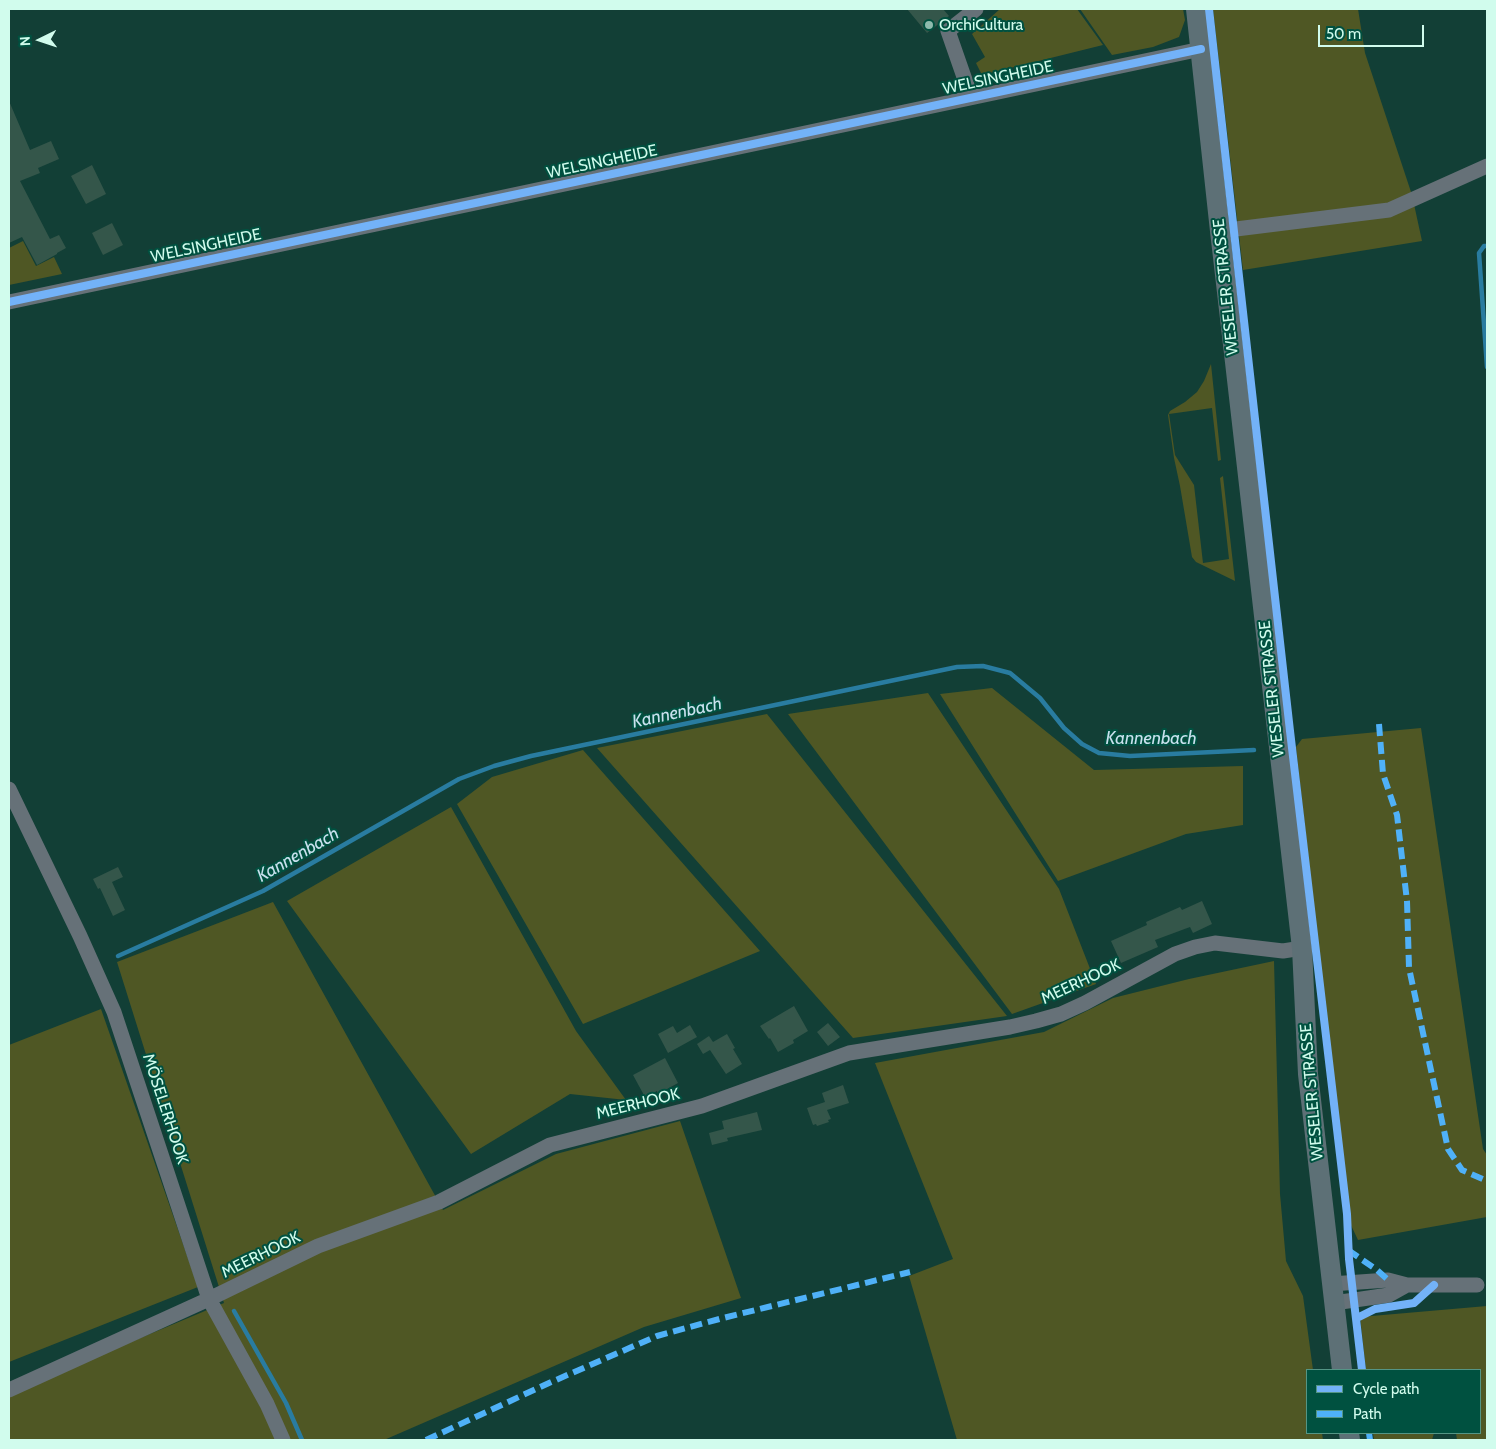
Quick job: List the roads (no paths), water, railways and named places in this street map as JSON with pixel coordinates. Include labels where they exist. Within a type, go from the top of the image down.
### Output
[{"type":"main road","name":"WESELER STRASSE","points":[[1196,9],[1302,948],[1308,1074],[1342,1369]]},
{"type":"street","points":[[971,97],[948,31],[976,9]]},
{"type":"street","name":"WELSINGHEIDE","points":[[9,302],[1200,49]]},
{"type":"street","points":[[1220,232],[1389,210],[1487,166]]},
{"type":"street","name":"MÖSELERHOOK","points":[[9,789],[80,936],[114,1012],[209,1299],[267,1404],[283,1440]]},
{"type":"street","name":"MEERHOOK","points":[[9,1390],[209,1299],[318,1246],[439,1202],[550,1144],[702,1106],[849,1053],[1000,1029],[1061,1014],[1175,954],[1195,947],[1215,943],[1283,950],[1302,948]]},
{"type":"street","points":[[1333,1294],[1389,1295],[1407,1285],[1478,1285]]},
{"type":"waterway","name":"Kannenbach","points":[[1487,246],[1484,246],[1479,253],[1487,367]]},
{"type":"waterway","name":"Kannenbach","points":[[118,956],[263,891],[459,779],[494,766],[531,756],[957,667],[983,666],[1010,673],[1040,698],[1064,728],[1082,744],[1099,753],[1130,756],[1254,750]]},
{"type":"waterway","points":[[234,1311],[286,1403],[302,1440]]},
{"type":"place","name":"OrchiCultura","points":[[929,25]]}]
